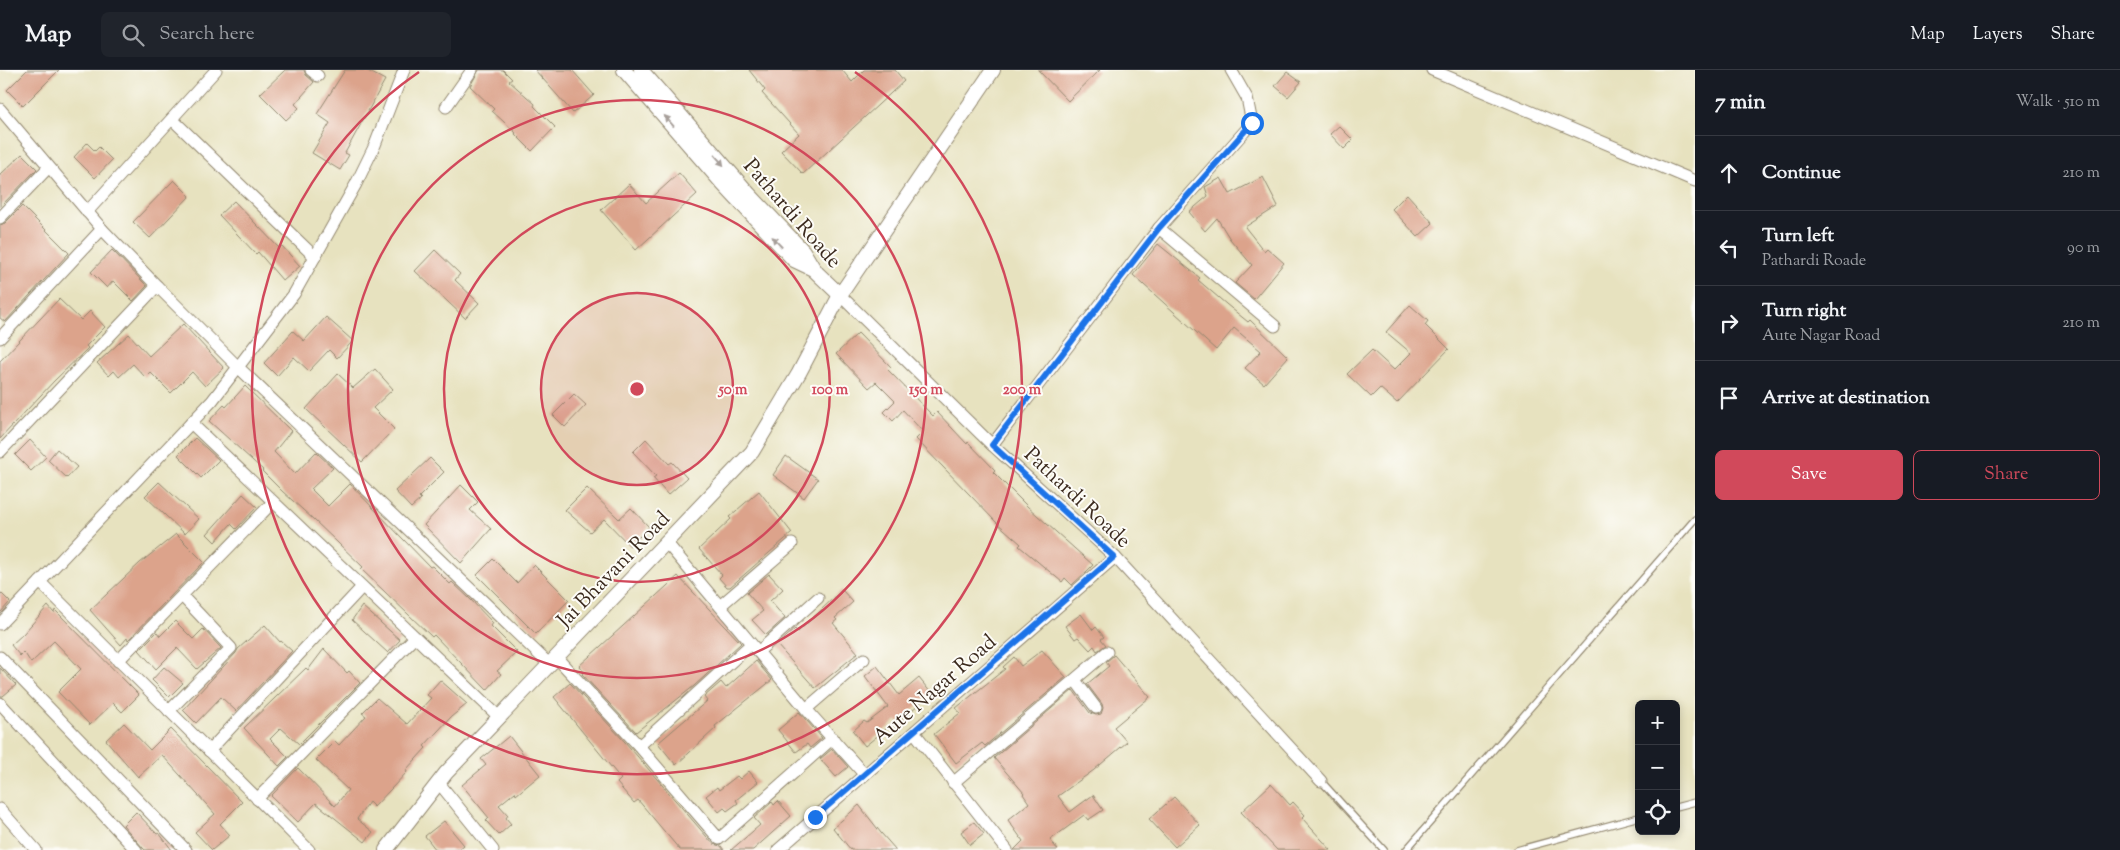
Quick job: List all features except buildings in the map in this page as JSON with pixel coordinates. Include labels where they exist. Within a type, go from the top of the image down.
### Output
[{"type":"street","points":[[87,212],[216,70]]},
{"type":"street","points":[[0,624],[212,401],[294,294],[356,184],[375,145],[404,70]]},
{"type":"street","points":[[446,107],[472,70]]},
{"type":"street","points":[[624,70],[794,260],[815,271]]},
{"type":"street","name":"Pathardi Roade","points":[[641,70],[749,194],[802,251],[815,271],[992,445],[1114,557],[1321,780]]},
{"type":"street","name":"Jai Bhavani Road","points":[[386,850],[439,783],[499,717],[752,452],[799,373],[840,295],[993,70]]},
{"type":"street","points":[[992,445],[1159,228],[1252,123],[1247,98],[1231,70]]},
{"type":"street","points":[[1432,70],[1695,181]]},
{"type":"street","points":[[0,109],[48,168],[102,229],[157,286],[238,367],[553,661],[639,746],[719,839],[833,738]]},
{"type":"street","points":[[172,118],[315,257]]},
{"type":"street","points":[[0,218],[48,168]]},
{"type":"street","points":[[1159,228],[1275,326]]},
{"type":"street","points":[[0,338],[102,229]]},
{"type":"street","points":[[0,452],[157,286]]},
{"type":"street","points":[[191,423],[499,717]]},
{"type":"street","points":[[118,661],[273,502]]},
{"type":"street","points":[[666,542],[806,709],[864,774]]},
{"type":"street","points":[[720,606],[792,544]]},
{"type":"street","name":"Aute Nagar Road","points":[[778,850],[1114,557]]},
{"type":"street","points":[[40,582],[309,850]]},
{"type":"street","points":[[209,751],[362,587]]},
{"type":"street","points":[[169,711],[231,648],[182,596]]},
{"type":"street","points":[[639,746],[755,648],[818,598]]},
{"type":"street","points":[[257,799],[415,637]]},
{"type":"street","points":[[953,784],[1107,652]]},
{"type":"street","points":[[0,657],[186,850]]},
{"type":"street","points":[[806,709],[864,659]]},
{"type":"street","points":[[1074,680],[1096,708]]},
{"type":"street","points":[[0,703],[136,850]]},
{"type":"street","points":[[914,732],[953,784],[1007,850]]},
{"type":"street","points":[[439,783],[493,850]]},
{"type":"street","points":[[0,809],[36,850]]},
{"type":"lane","points":[[1406,850],[1695,519]]},
{"type":"lane","points":[[1321,780],[1384,850]]},
{"type":"lane","points":[[1680,806],[1695,802]]},
{"type":"lane","points":[[1518,850],[1635,818]]},
{"type":"route","points":[[815,817],[1114,557],[992,445],[1159,228],[1252,123]]}]
